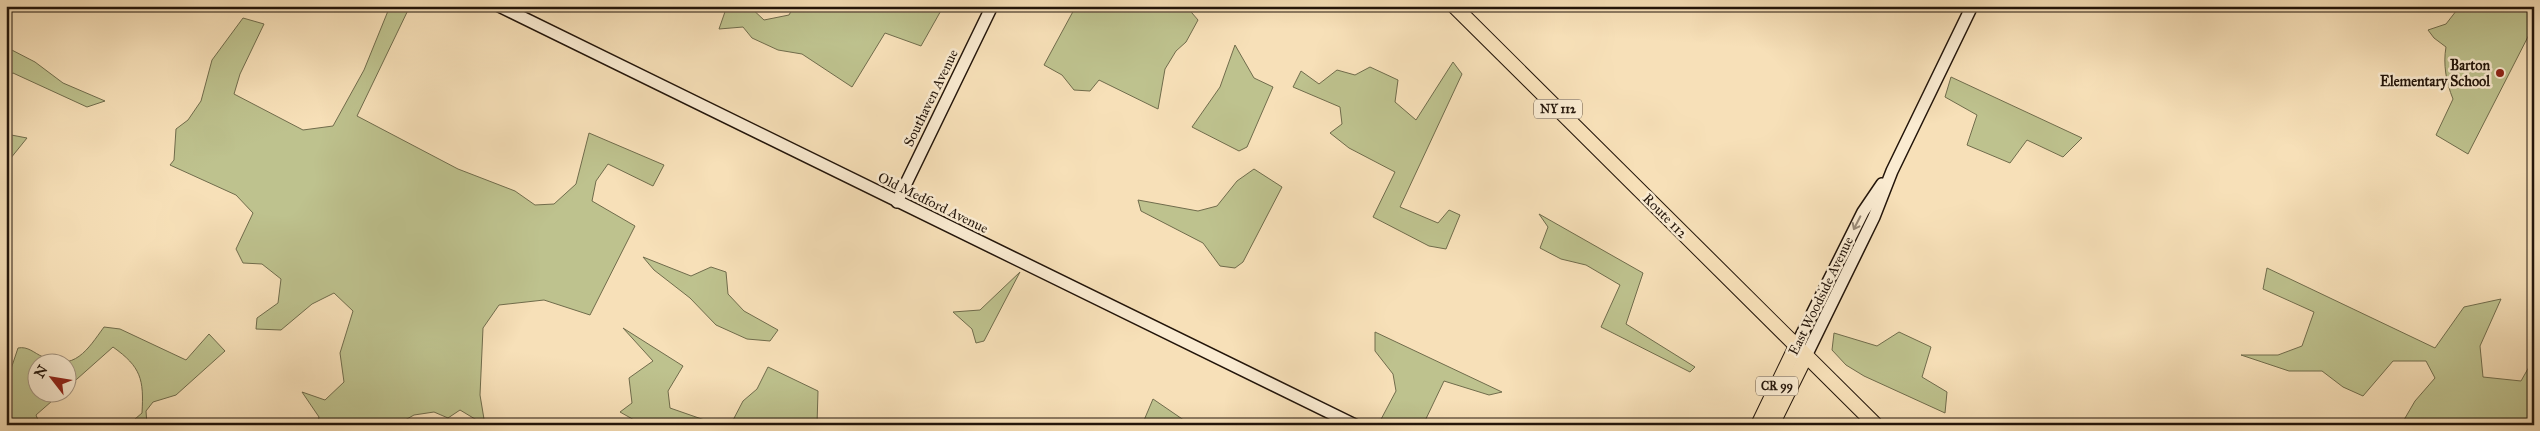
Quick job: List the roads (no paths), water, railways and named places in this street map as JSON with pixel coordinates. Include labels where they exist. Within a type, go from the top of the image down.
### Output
[{"type":"main road","name":"Route 112","points":[[1454,6],[1876,425]]},
{"type":"main road","name":"East Woodside Avenue","points":[[1758,425],[1801,351]]},
{"type":"main road","name":"East Woodside Avenue","points":[[1772,425],[1801,351]]},
{"type":"street","name":"Old Medford Avenue","points":[[499,6],[1355,425]]},
{"type":"street","name":"Southaven Avenue","points":[[897,202],[992,6]]},
{"type":"street","name":"East Woodside Avenue","points":[[1801,351],[1874,217],[1892,170],[1972,6]]},
{"type":"place","name":"Barton Elementary School","points":[[2500,73]]}]
